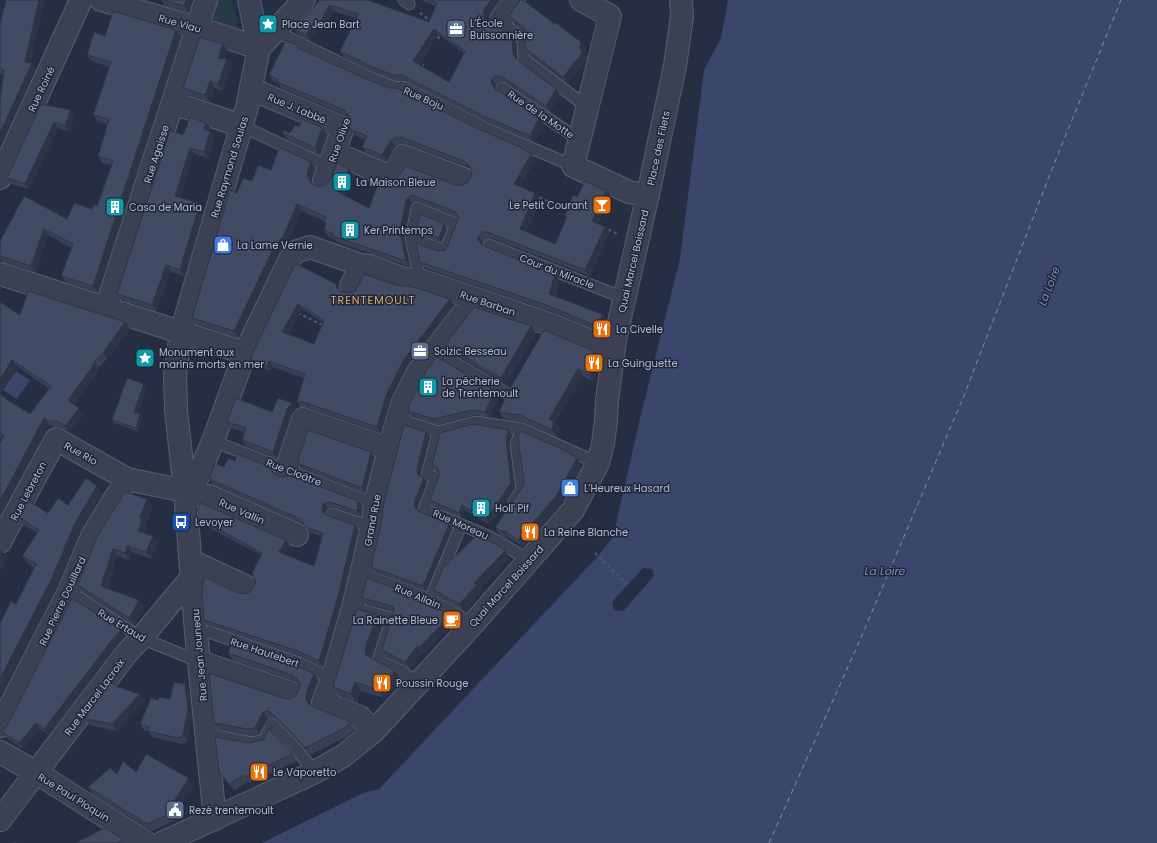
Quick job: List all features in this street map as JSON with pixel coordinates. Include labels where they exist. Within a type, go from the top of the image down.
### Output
[{"type":"street","name":"Rue Roiné","points":[[0,178],[81,0]]},
{"type":"street","name":"Rue Viau","points":[[100,0],[197,28],[259,48]]},
{"type":"street","name":"Rue Agaisse","points":[[106,308],[206,0]]},
{"type":"street","name":"Rue Raymond Soulas","points":[[185,488],[176,410],[175,375],[181,333],[242,126],[251,89],[259,48],[249,0]]},
{"type":"street","points":[[259,48],[304,0]]},
{"type":"street","points":[[500,21],[514,0]]},
{"type":"street","points":[[573,166],[610,16],[581,0]]},
{"type":"street","name":"Place des Filets","points":[[573,166],[630,192],[648,196],[675,66],[682,16],[681,0]]},
{"type":"street","name":"Rue J. Labbé","points":[[251,89],[343,128]]},
{"type":"street","points":[[173,103],[242,126]]},
{"type":"street","name":"Rue Olive","points":[[329,167],[343,128]]},
{"type":"street","points":[[329,167],[390,178],[395,173],[403,156],[464,179]]},
{"type":"street","name":"Quai Marcel Boissard","points":[[162,843],[315,772],[343,756],[373,732],[472,625],[573,510],[598,463],[603,444],[613,350],[648,196]]},
{"type":"street","name":"Rue Barban","points":[[272,299],[290,259],[296,252],[310,247],[404,279],[420,280],[474,299],[545,330],[613,350]]},
{"type":"street","points":[[351,286],[362,265]]},
{"type":"street","points":[[0,274],[245,353]]},
{"type":"street","points":[[185,488],[196,480],[213,441],[245,353],[272,299]]},
{"type":"street","name":"Grand Rue","points":[[373,732],[360,717],[323,702],[332,679],[353,608],[372,527],[375,504],[402,404],[418,372],[474,299]]},
{"type":"street","points":[[286,470],[303,419],[389,449]]},
{"type":"street","name":"Rue Rio","points":[[56,439],[127,479],[185,488]]},
{"type":"street","name":"Rue Lebreton","points":[[0,542],[56,439]]},
{"type":"street","name":"Rue Pierre Douillard","points":[[0,726],[69,591],[92,536],[127,479]]},
{"type":"street","name":"Rue Vallin","points":[[185,488],[209,496],[297,535]]},
{"type":"street","name":"Rue Jean Jouneau","points":[[185,488],[196,633],[215,819]]},
{"type":"street","points":[[192,569],[247,587]]},
{"type":"street","name":"Rue Marcel Lacroix","points":[[0,820],[126,654],[141,638],[192,569]]},
{"type":"street","name":"Rue Ertaud","points":[[200,662],[292,693]]},
{"type":"street","name":"Rue Paul Ploquin","points":[[0,752],[37,773],[147,843]]},
{"type":"lane","points":[[500,21],[523,39],[524,59],[588,107]]},
{"type":"lane","name":"Rue Boju","points":[[275,31],[371,78],[396,88],[403,87],[489,130],[573,166]]},
{"type":"lane","name":"Rue de la Motte","points":[[502,88],[580,140]]},
{"type":"lane","points":[[242,126],[329,167]]},
{"type":"lane","points":[[410,238],[446,251],[456,224],[417,208],[410,238],[420,280]]},
{"type":"lane","name":"Cour du Miracle","points":[[489,245],[624,298]]},
{"type":"lane","points":[[439,345],[442,355],[510,391],[493,425]]},
{"type":"lane","points":[[398,419],[438,432],[476,422],[522,429],[598,463]]},
{"type":"lane","points":[[510,508],[522,490],[516,444],[522,429]]},
{"type":"lane","name":"Rue Moreau","points":[[438,432],[427,475],[436,478],[424,509],[490,537],[529,560]]},
{"type":"lane","name":"Rue Cloâtre","points":[[213,441],[375,504]]},
{"type":"lane","points":[[332,514],[372,527]]},
{"type":"lane","points":[[430,600],[461,525]]},
{"type":"lane","points":[[490,537],[498,525]]},
{"type":"lane","name":"Rue Allain","points":[[361,574],[430,600],[460,616],[472,625]]},
{"type":"lane","name":"Rue Ertaud","points":[[69,591],[141,638],[200,662]]},
{"type":"lane","points":[[353,608],[392,618],[378,660],[403,672],[417,683]]},
{"type":"lane","name":"Rue Hautebert","points":[[196,633],[209,632],[299,662],[332,679]]},
{"type":"lane","points":[[206,734],[252,743],[264,740],[272,724],[290,742],[315,772]]},
{"type":"path","points":[[407,2],[436,25]]},
{"type":"path","points":[[438,39],[441,29]]},
{"type":"path","points":[[530,192],[573,213]]},
{"type":"path","points":[[601,226],[637,243]]},
{"type":"path","points":[[272,299],[327,328]]},
{"type":"path","points":[[595,554],[627,584]]},
{"type":"shaded area","points":[[211,0],[232,0],[239,30],[235,33],[206,24]]},
{"type":"water","name":"La Loire","points":[[728,0],[1157,0],[1157,843],[262,843],[363,793],[379,789],[598,556],[613,537],[640,419],[680,259],[704,70],[721,38]]},
{"type":"water","points":[[16,371],[30,380],[17,399],[3,390]]},
{"type":"pier","points":[[643,568],[652,569],[654,576],[623,611],[614,610],[612,602]]},
{"type":"building","points":[[6,0],[39,0],[25,62],[32,63],[0,133],[0,100],[4,70],[0,69],[0,24]]},
{"type":"building","points":[[164,0],[186,0],[184,6]]},
{"type":"building","points":[[320,0],[368,0],[429,22],[437,3],[430,0],[491,0],[485,8],[483,15],[485,21],[495,28],[499,27],[512,37],[513,53],[515,58],[556,89],[546,106],[501,76],[495,76],[492,79],[491,82],[494,88],[539,118],[530,136],[488,118],[402,75],[393,75],[370,66],[340,51],[358,14],[329,5],[319,25],[314,22],[306,35],[294,29]],"holes":[[[434,29],[465,51],[449,82],[413,61]]]},
{"type":"building","points":[[520,0],[523,0],[581,42],[579,48],[582,53],[563,77],[526,49],[525,29],[509,16]]},
{"type":"building","points":[[113,11],[176,30],[93,286],[61,276],[73,244],[44,229],[31,266],[0,256],[0,241],[24,196],[67,219],[74,203],[92,209],[93,205],[97,206],[113,161],[98,156],[109,119],[93,115],[111,62],[87,55],[94,32],[105,36]]},
{"type":"building","points":[[200,37],[223,44],[218,58],[227,59],[218,84],[210,81],[205,95],[183,88]]},
{"type":"building","points":[[286,40],[299,46],[298,48],[364,78],[389,88],[397,88],[481,130],[522,148],[531,154],[514,184],[535,193],[520,229],[555,244],[567,217],[565,216],[573,195],[577,197],[585,181],[606,191],[592,221],[605,227],[585,270],[487,232],[483,232],[478,236],[478,240],[482,245],[555,274],[549,294],[602,314],[599,327],[549,306],[420,262],[416,243],[438,251],[445,250],[459,217],[454,211],[412,195],[406,200],[400,231],[406,261],[333,236],[334,234],[324,230],[326,223],[324,222],[326,217],[297,204],[283,237],[274,247],[234,331],[192,318],[230,190],[237,193],[243,178],[252,181],[258,165],[271,170],[279,147],[311,162],[307,176],[310,182],[316,186],[322,186],[328,183],[337,163],[349,169],[338,192],[369,208],[379,181],[389,183],[395,180],[405,166],[456,185],[467,183],[471,177],[472,170],[464,161],[403,138],[397,137],[391,140],[382,155],[362,147],[367,136],[349,129],[351,120],[344,110],[277,82],[278,80],[269,75]]},
{"type":"building","points":[[41,104],[71,110],[65,126],[54,122],[25,184],[7,178]]},
{"type":"building","points":[[190,117],[206,123],[204,129],[210,131],[204,152],[190,148],[175,196],[200,203],[180,270],[166,265],[152,305],[117,294],[170,131],[183,135]]},
{"type":"building","points":[[302,119],[322,128],[315,148],[283,133],[284,130],[290,133],[295,125],[299,127]]},
{"type":"building","points":[[420,214],[444,224],[439,238],[417,230]]},
{"type":"building","points":[[295,264],[336,284],[337,288],[342,292],[348,293],[355,291],[364,274],[396,285],[414,287],[450,299],[403,361],[387,393],[377,427],[297,401],[305,374],[269,361],[267,366],[250,359]],"holes":[[[298,304],[324,320],[314,344],[282,332]]]},
{"type":"building","points":[[28,291],[125,322],[103,353],[93,363],[95,363],[68,400],[79,408],[65,426],[57,421],[49,421],[44,418],[0,501],[0,443],[4,436],[0,434],[0,394],[30,414],[51,386],[12,360],[0,380],[0,302],[20,315]]},
{"type":"building","points":[[474,307],[531,326],[501,378],[445,345]]},
{"type":"building","points":[[544,330],[594,351],[589,375],[578,369],[549,419],[554,422],[552,430],[520,415],[499,412],[509,390]]},
{"type":"building","points":[[437,357],[495,391],[485,412],[471,410],[434,419],[408,411],[410,403],[425,373]]},
{"type":"building","points":[[127,378],[144,384],[134,412],[140,414],[136,428],[112,420]]},
{"type":"building","points":[[236,398],[272,412],[278,398],[292,403],[287,409],[273,452],[242,440],[246,428],[227,422]]},
{"type":"building","points":[[473,424],[509,430],[506,440],[511,483],[486,520],[462,505],[459,513],[430,500],[439,475],[438,469],[432,465],[440,433]]},
{"type":"building","points":[[404,425],[426,432],[417,469],[418,475],[424,478],[414,502],[415,508],[418,511],[449,524],[423,586],[371,567],[381,525],[384,502]]},
{"type":"building","points":[[308,430],[371,452],[362,488],[297,463]]},
{"type":"building","points":[[521,431],[560,448],[577,458],[557,495],[518,540],[503,530],[503,532],[495,527],[523,486],[524,482],[518,437]]},
{"type":"building","points":[[237,454],[270,467],[273,473],[278,476],[284,477],[290,475],[358,501],[357,511],[330,502],[324,503],[322,507],[322,511],[326,515],[355,525],[337,600],[319,661],[298,651],[204,620],[202,593],[204,577],[238,593],[244,594],[250,592],[256,581],[252,573],[262,553],[196,517],[196,512],[201,503],[286,540],[279,552],[314,566],[323,533],[305,527],[303,522],[298,518],[209,479],[215,463],[224,467],[228,458],[235,461]]},
{"type":"building","points":[[86,478],[97,486],[75,523],[52,578],[0,679],[0,623],[11,601],[16,604],[36,564],[22,556],[39,530],[18,516],[27,500],[48,513],[58,498],[68,505]]},
{"type":"building","points":[[125,492],[147,499],[140,518],[142,519],[138,531],[153,536],[146,552],[127,546],[125,553],[113,549],[101,586],[139,600],[129,618],[78,585],[98,535]]},
{"type":"building","points":[[478,534],[504,549],[504,552],[474,583],[477,585],[459,604],[434,590],[443,568]]},
{"type":"building","points":[[367,578],[411,595],[450,615],[420,647],[417,646],[405,662],[382,650],[394,610],[393,607],[389,605],[362,598]]},
{"type":"building","points":[[72,598],[121,630],[44,729],[36,723],[19,743],[1,731],[7,726]]},
{"type":"building","points":[[357,609],[377,615],[365,649],[366,655],[395,671],[378,690],[355,682],[351,694],[333,687]]},
{"type":"building","points":[[232,642],[292,663],[314,674],[307,691],[306,698],[308,703],[350,723],[343,729],[305,748],[269,711],[263,712],[255,728],[247,729],[214,723],[209,673],[283,698],[290,699],[295,696],[299,690],[300,684],[292,675],[228,653]]},
{"type":"building","points":[[110,682],[118,687],[140,694],[112,724],[87,719],[85,717]]},
{"type":"building","points":[[174,682],[185,684],[188,709],[183,735],[178,738],[148,731],[149,727],[140,724],[151,698],[158,700],[159,697],[170,699]]},
{"type":"building","points":[[269,729],[292,754],[245,777],[244,775],[229,784],[219,772],[215,737],[249,743],[264,739]]},
{"type":"building","points":[[146,754],[189,778],[176,798],[169,814],[147,824],[88,787],[110,768],[117,774],[123,761],[136,772]]},
{"type":"building","points":[[105,828],[124,840],[118,843],[75,843]]},
{"type":"ferry route","points":[[769,843],[860,640],[963,398],[1054,164],[1121,0]]},
{"type":"place","name":"Place Jean Bart","points":[[268,24]]},
{"type":"place","name":"L’École Buissonnière","points":[[456,29]]},
{"type":"place","name":"La Maison Bleue","points":[[342,182]]},
{"type":"place","name":"Le Petit Courant","points":[[602,205]]},
{"type":"place","name":"Casa de Maria","points":[[115,207]]},
{"type":"place","name":"Ker Printemps","points":[[350,230]]},
{"type":"place","name":"La Lame Vernie","points":[[223,245]]},
{"type":"place","name":"La Civelle","points":[[602,329]]},
{"type":"place","name":"Soizic Besseau","points":[[420,351]]},
{"type":"place","name":"Monument aux marins morts en mer","points":[[145,358]]},
{"type":"place","name":"La Guinguette","points":[[594,363]]},
{"type":"place","name":"La pêcherie de Trentemoult","points":[[428,387]]},
{"type":"place","name":"L’Heureux Hasard","points":[[570,488]]},
{"type":"place","name":"Holl' Pif","points":[[481,508]]},
{"type":"place","name":"Levoyer","points":[[181,522]]},
{"type":"place","name":"La Reine Blanche","points":[[530,532]]},
{"type":"place","name":"La Rainette Bleue","points":[[452,620]]},
{"type":"place","name":"Poussin Rouge","points":[[382,683]]},
{"type":"place","name":"Le Vaporetto","points":[[259,772]]},
{"type":"place","name":"Rezé trentemoult","points":[[175,810]]},
{"type":"district","name":"TRENTEMOULT","points":[[373,300]]}]
